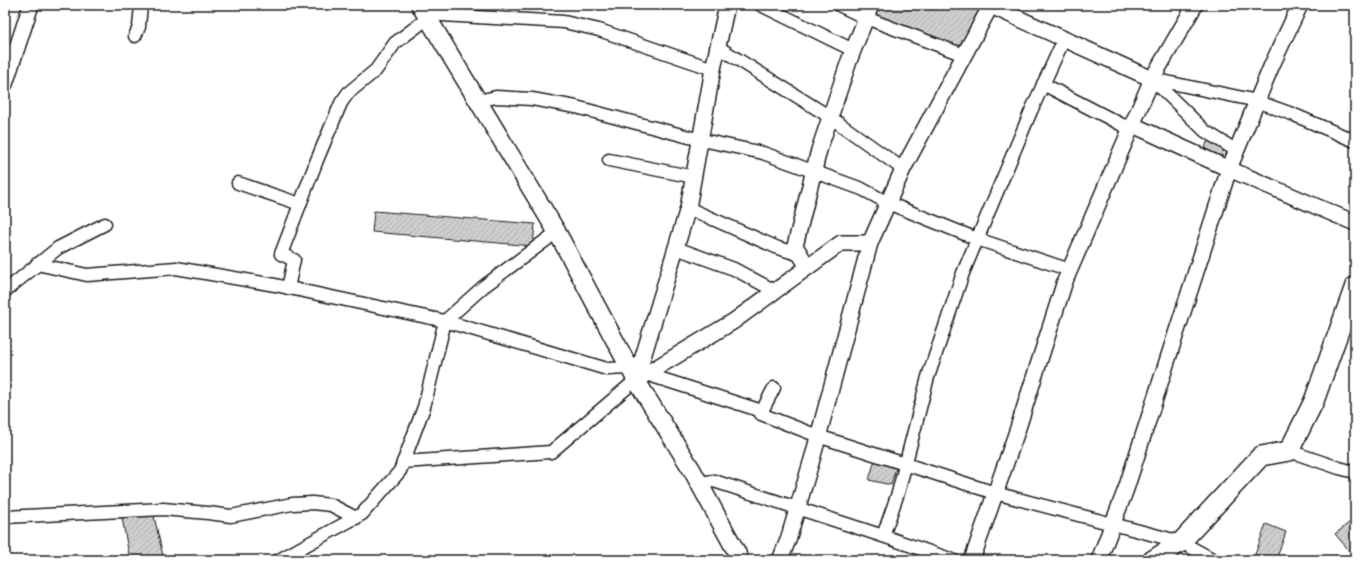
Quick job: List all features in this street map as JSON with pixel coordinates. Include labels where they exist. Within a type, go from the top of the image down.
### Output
[{"type":"main road","points":[[424,12],[557,232],[740,558]]},
{"type":"main road","points":[[1153,560],[1181,542],[1261,456],[1289,452],[1314,401],[1355,286]]},
{"type":"street","points":[[6,79],[31,5]]},
{"type":"street","points":[[135,36],[139,27],[141,5]]},
{"type":"street","points":[[637,374],[688,208],[713,70],[727,5]]},
{"type":"street","points":[[761,5],[853,50]]},
{"type":"street","points":[[839,5],[868,12],[964,55]]},
{"type":"street","points":[[780,560],[798,508],[870,244],[903,169],[991,5],[1152,79],[1257,101],[1355,141]]},
{"type":"street","points":[[972,560],[1017,431],[1065,281],[1152,79],[1195,5]]},
{"type":"street","points":[[1099,560],[1113,524],[1176,336],[1229,169],[1271,67],[1300,5]]},
{"type":"street","points":[[288,288],[294,260],[281,254],[338,110],[348,93],[376,70],[395,43],[424,12],[564,22],[599,30],[713,70]]},
{"type":"street","points":[[804,261],[795,246],[819,150],[853,50],[868,12]]},
{"type":"street","points":[[883,536],[898,493],[928,377],[962,273],[1043,84],[1064,39]]},
{"type":"street","points":[[718,47],[830,117],[903,169]]},
{"type":"street","points":[[1152,79],[1205,131],[1237,151]]},
{"type":"street","points":[[1043,84],[1132,127],[1355,223]]},
{"type":"street","points":[[478,101],[496,98],[532,99],[576,107],[700,140],[763,153],[862,189],[888,203],[977,239],[1070,270]]},
{"type":"street","points":[[609,160],[694,177]]},
{"type":"street","points":[[238,183],[300,204]]},
{"type":"street","points":[[688,208],[804,261]]},
{"type":"street","points":[[5,291],[58,248],[106,224]]},
{"type":"street","points":[[279,560],[300,555],[362,514],[400,471],[424,407],[445,321],[483,287],[557,232]]},
{"type":"street","points":[[403,462],[551,452],[637,374],[734,321],[775,291],[804,261],[841,243],[870,244]]},
{"type":"street","points":[[676,248],[734,269],[775,291]]},
{"type":"street","points":[[37,264],[87,275],[176,268],[288,288],[445,321],[608,370],[637,374],[762,411],[774,388]]},
{"type":"street","points":[[761,414],[818,436],[995,493],[1181,542],[1214,560]]},
{"type":"street","points":[[1289,452],[1355,472]]},
{"type":"street","points":[[699,483],[714,481],[953,560]]},
{"type":"street","points":[[5,517],[163,509],[231,516],[292,504],[312,503],[331,505],[356,518]]},
{"type":"building","points":[[876,5],[967,5],[987,14],[964,55],[870,15]]},
{"type":"building","points":[[1216,141],[1222,145],[1223,152],[1221,158],[1207,157],[1205,149],[1207,142]]},
{"type":"building","points":[[374,211],[535,224],[533,246],[372,232]]},
{"type":"building","points":[[876,456],[897,464],[891,485],[869,480]]},
{"type":"building","points":[[153,512],[164,560],[130,560],[122,518]]},
{"type":"building","points":[[1355,518],[1355,552],[1352,554],[1335,534]]},
{"type":"building","points":[[1266,524],[1286,532],[1276,560],[1253,560]]}]
